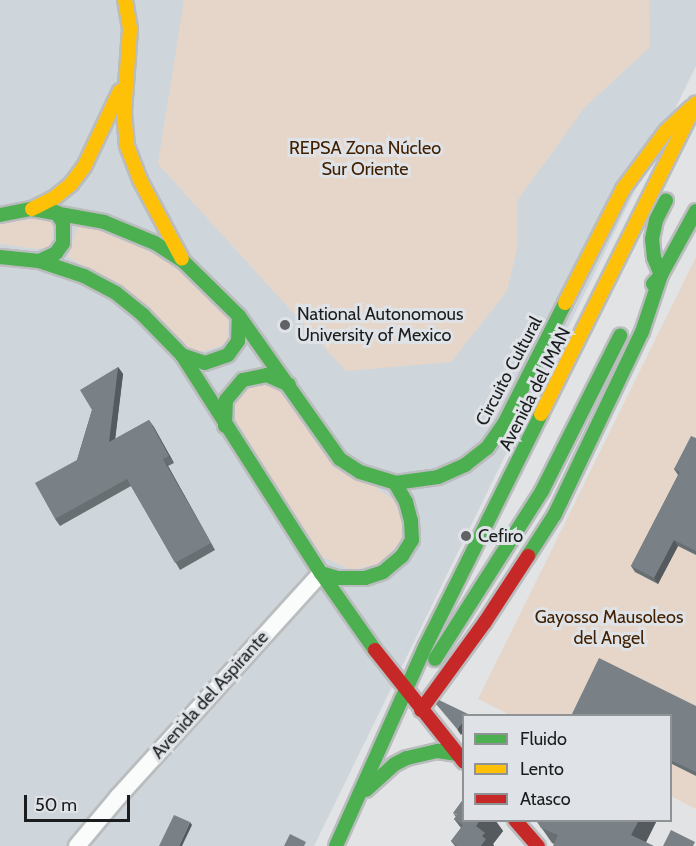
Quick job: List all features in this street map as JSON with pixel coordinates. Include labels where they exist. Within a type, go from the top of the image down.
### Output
[{"type":"street","points":[[125,0],[130,29],[125,75],[127,146],[140,180],[183,261]]},
{"type":"street","points":[[32,209],[54,198],[71,184],[84,167],[112,112],[125,75]]},
{"type":"street","name":"Circuito Cultural","points":[[0,215],[32,209],[56,212],[104,222],[155,243],[183,261],[239,316],[289,385],[323,439],[340,459],[360,472],[395,483],[438,477],[465,465],[487,448],[517,402],[623,189],[666,131],[696,103]]},
{"type":"street","name":"Avenida del IMAN","points":[[336,846],[405,689],[696,103]]},
{"type":"street","points":[[661,275],[654,258],[652,239],[656,220],[671,189]]},
{"type":"street","points":[[421,710],[485,622],[555,514],[642,332],[661,275],[696,211]]},
{"type":"street","points":[[39,261],[56,253],[63,243],[63,223],[56,212]]},
{"type":"street","points":[[0,257],[39,261],[84,276],[116,293],[143,315],[182,355],[225,426],[321,573],[405,689],[460,758]]},
{"type":"street","points":[[637,302],[661,275]]},
{"type":"street","points":[[182,355],[205,363],[221,359],[238,341],[239,316]]},
{"type":"street","name":"Avenida del IMAN","points":[[405,689],[438,657],[542,490],[627,323]]},
{"type":"street","points":[[225,426],[226,400],[243,380],[267,375],[289,385]]},
{"type":"street","points":[[321,573],[337,578],[365,578],[383,572],[402,556],[412,540],[411,521],[406,502],[395,483]]},
{"type":"street","name":"Avenida del Aspirante","points":[[77,846],[118,797],[321,573]]},
{"type":"street","points":[[359,798],[395,764],[407,758],[438,751],[460,758]]},
{"type":"street","points":[[516,822],[530,843]]},
{"type":"shaded area","name":"National Autonomous University of Mexico","points":[[0,0],[696,0],[696,66],[314,846],[0,846]]},
{"type":"green space","name":"REPSA Zona Núcleo Sur Oriente","points":[[184,0],[649,0],[650,47],[585,107],[517,201],[517,248],[507,291],[451,362],[346,371],[158,164]]},
{"type":"green space","points":[[53,217],[52,247],[37,249],[0,244],[0,223]]},
{"type":"green space","points":[[78,225],[102,229],[173,263],[229,316],[227,344],[194,354],[103,278],[68,257]]},
{"type":"green space","name":"Gayosso Mausoleos del Angel","points":[[696,257],[696,809],[672,797],[672,714],[508,714],[478,699]]},
{"type":"green space","points":[[275,383],[378,489],[401,504],[402,543],[384,563],[352,570],[318,555],[235,426],[233,398],[255,385]]},
{"type":"building","points":[[118,367],[109,442],[149,420],[169,456],[163,459],[211,543],[175,563],[127,479],[55,519],[35,483],[77,460],[92,410],[80,390]]},
{"type":"building","points":[[691,436],[696,438],[696,551],[674,540],[654,578],[631,566],[680,472],[674,469]]},
{"type":"building","points":[[599,658],[696,706],[696,772],[672,761],[672,714],[572,714]]},
{"type":"building","points":[[439,700],[468,714],[462,714],[462,723],[457,729],[436,704]]},
{"type":"building","points":[[462,801],[462,822],[479,822],[476,826],[485,833],[482,836],[486,839],[481,846],[457,846],[451,841],[463,825],[454,819],[457,815],[453,813]]},
{"type":"building","points":[[174,815],[190,822],[179,846],[159,846]]},
{"type":"building","points":[[537,822],[638,822],[631,835],[654,846],[553,846],[558,835],[541,828]]},
{"type":"building","points":[[671,830],[695,842],[693,846],[663,846]]},
{"type":"building","points":[[290,834],[306,842],[304,846],[284,846]]},
{"type":"traffic: fast","points":[[528,556],[555,514],[642,332],[661,275],[654,258],[652,239],[656,220],[666,200]]},
{"type":"traffic: fast","points":[[0,215],[32,209],[104,222],[155,243],[183,261],[239,316],[340,459],[360,472],[395,483],[438,477],[465,465],[487,448],[504,424],[565,303]]},
{"type":"traffic: fast","points":[[653,284],[661,275],[696,211]]},
{"type":"traffic: fast","points":[[39,261],[56,253],[63,243],[63,223],[56,212]]},
{"type":"traffic: fast","points":[[0,257],[39,261],[84,276],[116,293],[143,315],[182,355],[321,573],[375,650]]},
{"type":"traffic: fast","points":[[182,355],[205,363],[228,355],[238,341],[239,316]]},
{"type":"traffic: fast","points":[[435,659],[542,491],[620,336]]},
{"type":"traffic: fast","points":[[225,426],[226,400],[243,380],[267,375],[289,385]]},
{"type":"traffic: fast","points":[[336,846],[426,645],[541,414]]},
{"type":"traffic: fast","points":[[321,573],[337,578],[365,578],[383,572],[402,556],[412,540],[411,521],[406,502],[395,483]]},
{"type":"traffic: fast","points":[[366,790],[395,764],[407,758],[438,751],[456,754]]},
{"type":"traffic: slow","points":[[125,0],[130,29],[124,112],[127,146],[140,180],[182,259]]},
{"type":"traffic: slow","points":[[32,209],[54,198],[71,184],[84,167],[120,91]]},
{"type":"traffic: slow","points":[[541,414],[696,103]]},
{"type":"traffic: slow","points":[[565,303],[623,189],[666,131],[692,107]]},
{"type":"traffic: jam","points":[[421,710],[485,622],[528,556]]},
{"type":"traffic: jam","points":[[375,650],[462,759]]},
{"type":"traffic: jam","points":[[517,822],[538,846]]},
{"type":"place","name":"National Autonomous University of Mexico","points":[[285,325]]},
{"type":"place","name":"Cefiro","points":[[466,536]]}]
